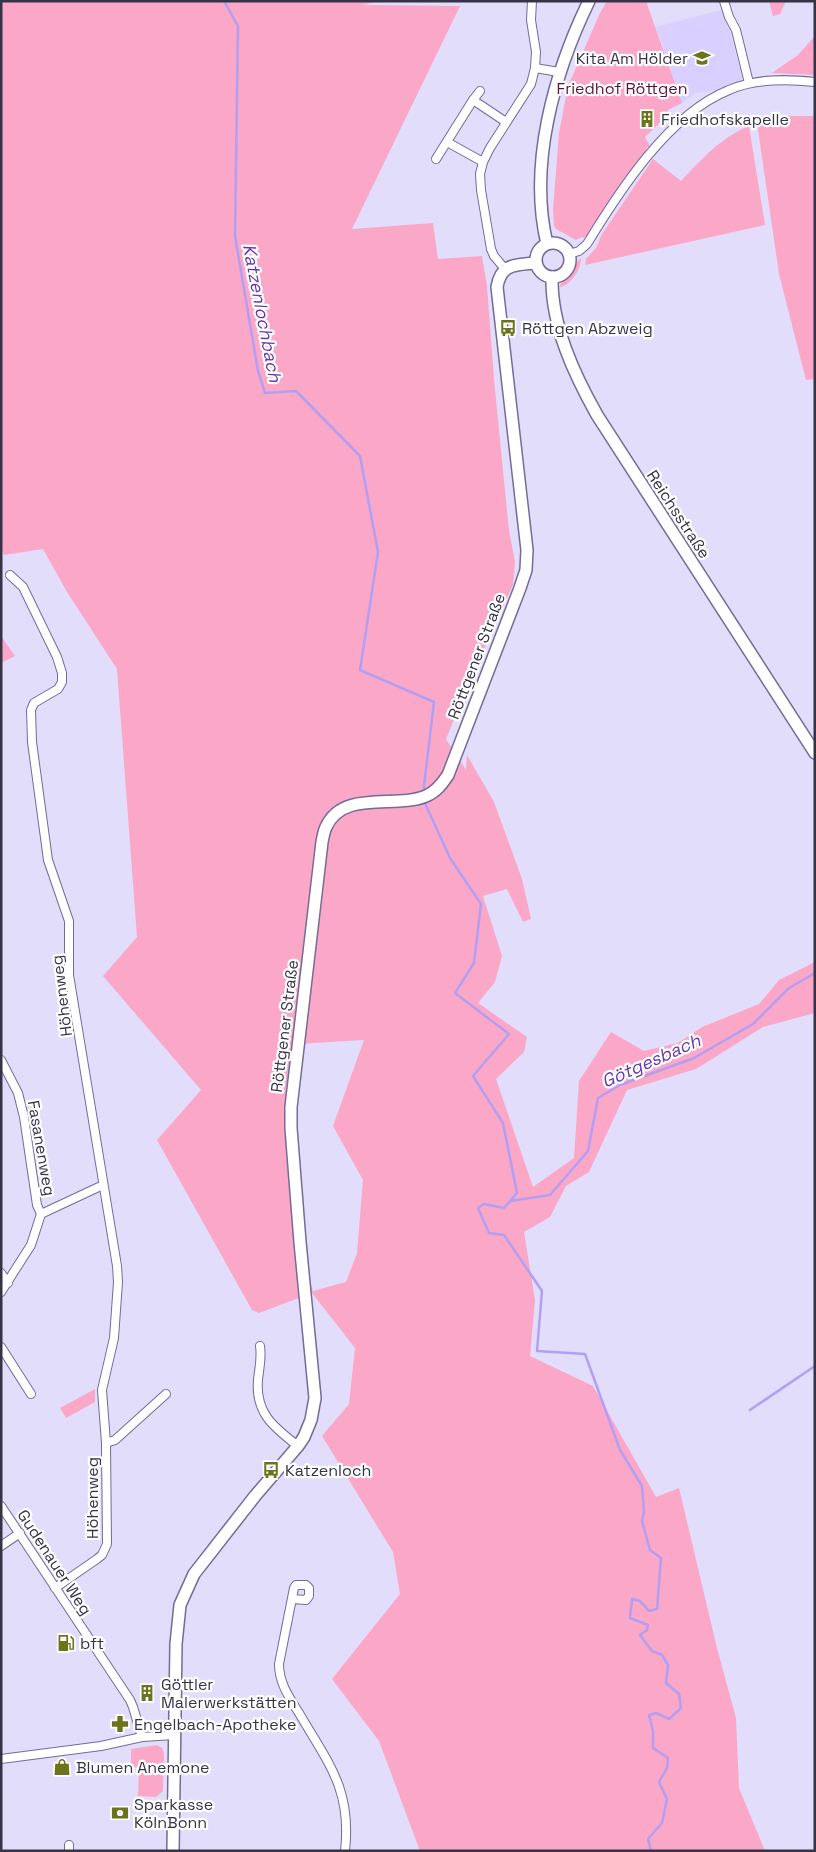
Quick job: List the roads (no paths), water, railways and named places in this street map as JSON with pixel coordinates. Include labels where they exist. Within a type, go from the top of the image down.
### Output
[{"type":"street","points":[[532,1],[531,20],[536,52],[531,84],[483,162],[480,174],[491,249],[494,256],[505,269],[517,265],[536,263]]},
{"type":"street","points":[[547,244],[542,221],[542,159],[549,114],[559,72],[577,25],[589,1]]},
{"type":"street","points":[[724,1],[736,30],[749,83]]},
{"type":"street","points":[[535,68],[559,72]]},
{"type":"street","points":[[569,254],[580,251],[587,244],[639,168],[675,126],[691,112],[710,99],[730,89],[749,83],[775,81],[815,82]]},
{"type":"street","points":[[436,159],[480,91]]},
{"type":"street","points":[[473,100],[506,122]]},
{"type":"street","points":[[448,142],[483,162]]},
{"type":"street","points":[[547,244],[559,245],[569,254],[570,262],[568,268],[562,274],[552,277],[543,274],[536,263],[537,254],[547,244]]},
{"type":"street","name":"Röttgener Straße","points":[[174,1851],[174,1735],[177,1631],[183,1596],[194,1574],[204,1560],[298,1446],[311,1420],[314,1398],[300,1242],[291,1107],[322,842],[326,826],[335,814],[349,806],[423,797],[441,786],[448,775],[526,570],[527,550],[497,287],[498,278],[505,269]]},
{"type":"street","name":"Reichsstraße","points":[[552,277],[552,296],[560,330],[586,396],[815,753]]},
{"type":"street","name":"Höhenweg","points":[[10,575],[23,587],[57,657],[62,673],[62,682],[58,688],[34,703],[31,710],[32,742],[48,860],[69,920],[69,975],[118,1275],[114,1338],[102,1390],[106,1444],[107,1544],[102,1555],[55,1588]]},
{"type":"street","name":"Fasanenweg","points":[[1,1060],[18,1093],[41,1214]]},
{"type":"street","points":[[1,1292],[31,1245],[41,1214],[103,1186]]},
{"type":"street","points":[[1,1273],[8,1283]]},
{"type":"street","points":[[260,1346],[262,1355],[258,1390],[261,1406],[273,1426],[298,1446]]},
{"type":"street","points":[[1,1347],[32,1394]]},
{"type":"street","name":"Höhenweg","points":[[106,1444],[115,1440],[166,1394]]},
{"type":"street","name":"Gudenauer Weg","points":[[1,1506],[130,1700],[134,1707],[142,1737]]},
{"type":"street","points":[[1,1546],[20,1534]]},
{"type":"street","points":[[293,1599],[280,1664],[280,1675],[286,1691],[339,1783],[346,1811],[345,1851]]},
{"type":"street","points":[[1,1759],[101,1746],[142,1737],[174,1735]]},
{"type":"waterway","name":"Katzenlochbach","points":[[224,1],[238,26],[235,236],[258,371],[265,393],[296,391],[360,456],[378,552],[360,670],[434,702],[423,794]]},
{"type":"waterway","name":"Katzenlochbach","points":[[423,799],[450,858],[481,904],[474,963],[455,993],[509,1034],[473,1076],[503,1123],[517,1193],[504,1208],[484,1204],[478,1208],[489,1233],[504,1235],[542,1291],[537,1351],[585,1354],[620,1450],[642,1486],[644,1512],[642,1521],[650,1550],[661,1558],[657,1609],[649,1611],[640,1601],[632,1599],[630,1618],[648,1625],[647,1630],[640,1635],[652,1651],[662,1655],[668,1665],[666,1683],[679,1694],[681,1708],[669,1719],[656,1713],[649,1715],[653,1731],[653,1748],[668,1758],[667,1768],[659,1782],[667,1799],[662,1823],[648,1839],[651,1851]]},
{"type":"waterway","name":"Götgesbach","points":[[510,1201],[550,1195],[588,1151],[598,1098],[620,1085],[694,1058],[753,1024],[789,988],[815,973]]},
{"type":"waterway","points":[[750,1410],[815,1366]]},
{"type":"place","name":"Kita Am Hölder","points":[[702,58]]},
{"type":"place","name":"Friedhofskapelle","points":[[647,119]]},
{"type":"place","name":"Röttgen Abzweig","points":[[508,328]]},
{"type":"place","name":"Katzenloch","points":[[271,1470]]},
{"type":"place","name":"bft","points":[[66,1643]]},
{"type":"place","name":"Göttler Malerwerkstätten","points":[[147,1693]]},
{"type":"place","name":"Engelbach-Apotheke","points":[[120,1724]]},
{"type":"place","name":"Blumen Anemone","points":[[62,1767]]},
{"type":"place","name":"Sparkasse KölnBonn","points":[[120,1813]]},
{"type":"park label","name":"Friedhof Röttgen","points":[[622,88]]}]
